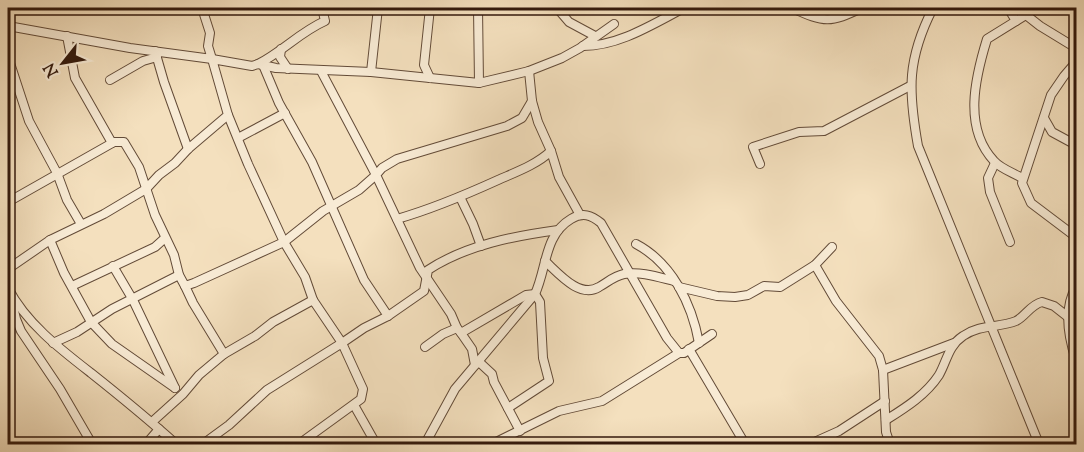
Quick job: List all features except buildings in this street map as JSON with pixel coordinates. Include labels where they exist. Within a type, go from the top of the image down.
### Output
[{"type":"street","points":[[202,8],[210,33],[208,46],[228,115],[248,164],[313,300],[342,343],[363,389],[362,399],[299,444]]},
{"type":"street","points":[[8,26],[156,54],[212,59],[252,66],[260,64],[300,34],[325,21],[322,8]]},
{"type":"street","points":[[371,72],[378,8]]},
{"type":"street","points":[[430,8],[424,65],[430,78]]},
{"type":"street","points":[[478,8],[479,83]]},
{"type":"street","points":[[557,8],[569,22],[595,36]]},
{"type":"street","points":[[663,8],[667,17]]},
{"type":"street","points":[[583,46],[598,46],[624,38],[684,8]]},
{"type":"street","points":[[792,8],[810,16],[832,20],[862,8]]},
{"type":"street","points":[[933,8],[915,52],[910,86],[918,146],[1039,444]]},
{"type":"street","points":[[1008,8],[1016,21]]},
{"type":"street","points":[[1022,178],[995,163],[982,143],[976,124],[974,92],[987,39],[1037,8]]},
{"type":"street","points":[[1026,15],[1077,48]]},
{"type":"street","points":[[260,64],[288,69],[371,72],[479,83],[529,71],[583,46],[614,24]]},
{"type":"street","points":[[67,36],[75,78],[112,143]]},
{"type":"street","points":[[281,49],[280,57],[288,69]]},
{"type":"street","points":[[110,80],[156,54]]},
{"type":"street","points":[[156,54],[188,149]]},
{"type":"street","points":[[8,57],[29,121],[81,224]]},
{"type":"street","points":[[1077,63],[1055,86],[1022,178],[1024,191],[1031,203],[1077,237]]},
{"type":"street","points":[[260,64],[312,162],[364,280],[388,316]]},
{"type":"street","points":[[321,71],[427,279],[472,349],[477,363],[492,374],[520,431]]},
{"type":"street","points":[[529,71],[532,101],[538,122],[551,151],[559,177],[580,215]]},
{"type":"street","points":[[760,164],[753,147],[799,132],[824,131],[910,86]]},
{"type":"street","points":[[185,286],[284,242],[331,207],[359,190],[382,168],[397,159],[507,126],[522,118],[532,101]]},
{"type":"street","points":[[238,138],[285,113]]},
{"type":"street","points":[[8,270],[50,240],[104,214],[146,189],[228,115]]},
{"type":"street","points":[[522,118],[538,122]]},
{"type":"street","points":[[1044,118],[1056,135],[1077,145]]},
{"type":"street","points":[[8,202],[112,143],[124,142],[139,167],[165,238],[174,255],[179,275],[224,354]]},
{"type":"street","points":[[397,219],[515,173],[545,157],[551,151]]},
{"type":"street","points":[[995,163],[988,178],[990,192],[1010,242]]},
{"type":"street","points":[[460,196],[481,246]]},
{"type":"street","points":[[425,444],[447,401],[535,294],[541,281],[549,246],[558,230],[566,222],[580,215],[591,216],[601,224],[667,338],[679,353]]},
{"type":"street","points":[[203,444],[229,425],[267,390],[364,328],[388,316],[424,291],[428,270],[440,262],[481,246],[527,234],[558,230]]},
{"type":"street","points":[[72,286],[154,247],[165,238]]},
{"type":"street","points":[[50,240],[91,322],[111,344],[175,388]]},
{"type":"street","points":[[636,244],[653,255],[676,284],[688,303],[699,343]]},
{"type":"street","points":[[545,261],[571,284],[589,291],[614,276],[631,273],[717,296],[748,295],[764,286],[780,287],[815,265],[832,247]]},
{"type":"street","points":[[815,265],[836,301],[873,347],[883,370],[886,432],[890,444]]},
{"type":"street","points":[[113,266],[133,300],[178,398]]},
{"type":"street","points":[[53,343],[112,309],[179,275]]},
{"type":"street","points":[[1077,287],[1070,299],[1068,316],[1077,360]]},
{"type":"street","points":[[8,290],[33,323],[53,343],[176,444]]},
{"type":"street","points":[[8,290],[21,331],[60,389],[92,444]]},
{"type":"street","points":[[425,347],[443,334],[459,331],[526,295],[535,294]]},
{"type":"street","points":[[508,408],[549,381],[543,358],[540,302],[535,294]]},
{"type":"street","points":[[152,422],[199,375],[224,354],[255,336],[273,322],[313,300]]},
{"type":"street","points":[[883,370],[954,343],[964,335],[991,325],[1016,321],[1030,308],[1042,302],[1054,306],[1068,316]]},
{"type":"street","points":[[492,444],[559,411],[602,401],[712,334]]},
{"type":"street","points":[[886,420],[916,400],[925,391],[939,374],[954,343]]},
{"type":"street","points":[[689,349],[745,444]]},
{"type":"street","points":[[810,444],[839,431],[885,401]]},
{"type":"street","points":[[354,405],[376,444]]},
{"type":"street","points":[[146,444],[159,429]]}]
